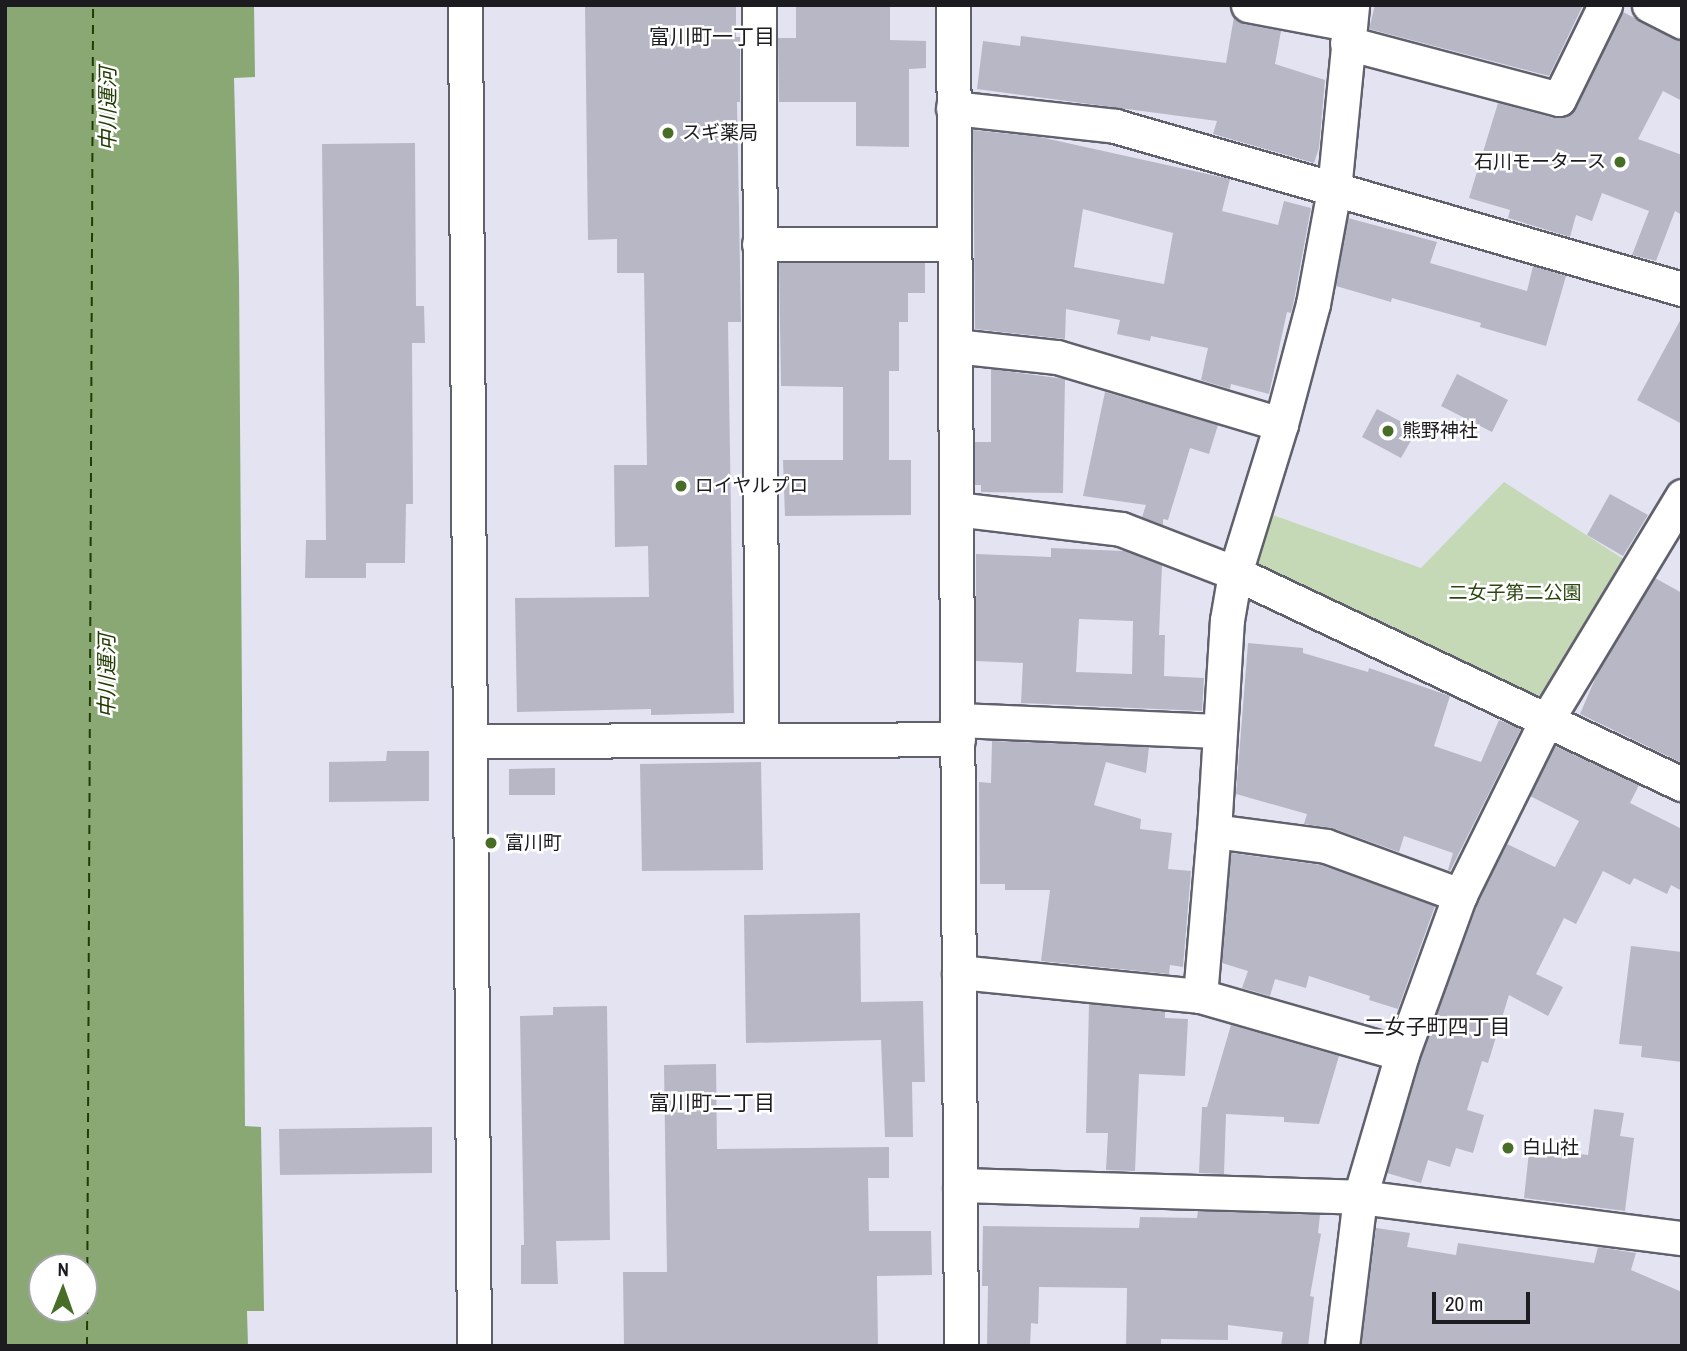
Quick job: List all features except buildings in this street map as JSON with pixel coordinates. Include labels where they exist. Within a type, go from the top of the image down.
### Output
[{"type":"street","points":[[465,5],[474,1346]]},
{"type":"street","points":[[759,5],[761,740]]},
{"type":"street","points":[[953,5],[961,1346]]},
{"type":"street","points":[[1248,5],[1349,24],[1559,99],[1605,5]]},
{"type":"street","points":[[1649,5],[1682,22]]},
{"type":"street","points":[[1200,996],[1214,831],[1227,620],[1235,573],[1281,424],[1313,304],[1334,190],[1349,24]]},
{"type":"street","points":[[953,108],[1115,126],[1682,289]]},
{"type":"street","points":[[759,244],[954,244]]},
{"type":"street","points":[[955,346],[1057,357],[1281,424]]},
{"type":"street","points":[[1342,1346],[1360,1197],[1402,1054],[1460,895],[1546,721],[1682,496]]},
{"type":"street","points":[[956,509],[1121,529],[1235,573],[1682,784]]},
{"type":"street","points":[[470,741],[761,740],[958,730],[1219,731]]},
{"type":"street","points":[[1214,831],[1325,846],[1460,895]]},
{"type":"street","points":[[959,972],[1200,996],[1402,1054]]},
{"type":"street","points":[[960,1185],[1360,1197],[1682,1238]]},
{"type":"green space","name":"二女子第二公園","points":[[1504,482],[1631,564],[1553,697],[1538,702],[1260,570],[1254,556],[1270,514],[1421,568]]},
{"type":"water","name":"中川運河","points":[[5,5],[254,5],[255,77],[234,78],[239,276],[245,1126],[261,1127],[264,1311],[247,1311],[248,1346],[5,1346]]},
{"type":"ferry route","points":[[87,1346],[93,5]]},
{"type":"place","name":"スギ薬局","points":[[668,133]]},
{"type":"place","name":"石川モータース","points":[[1620,162]]},
{"type":"place","name":"熊野神社","points":[[1388,431]]},
{"type":"place","name":"ロイヤルプロ","points":[[681,486]]},
{"type":"place","name":"富川町","points":[[491,843]]},
{"type":"place","name":"白山社","points":[[1508,1148]]},
{"type":"district","name":"富川町一丁目","points":[[712,37]]},
{"type":"district","name":"二女子町四丁目","points":[[1437,1027]]},
{"type":"district","name":"富川町二丁目","points":[[712,1103]]}]
